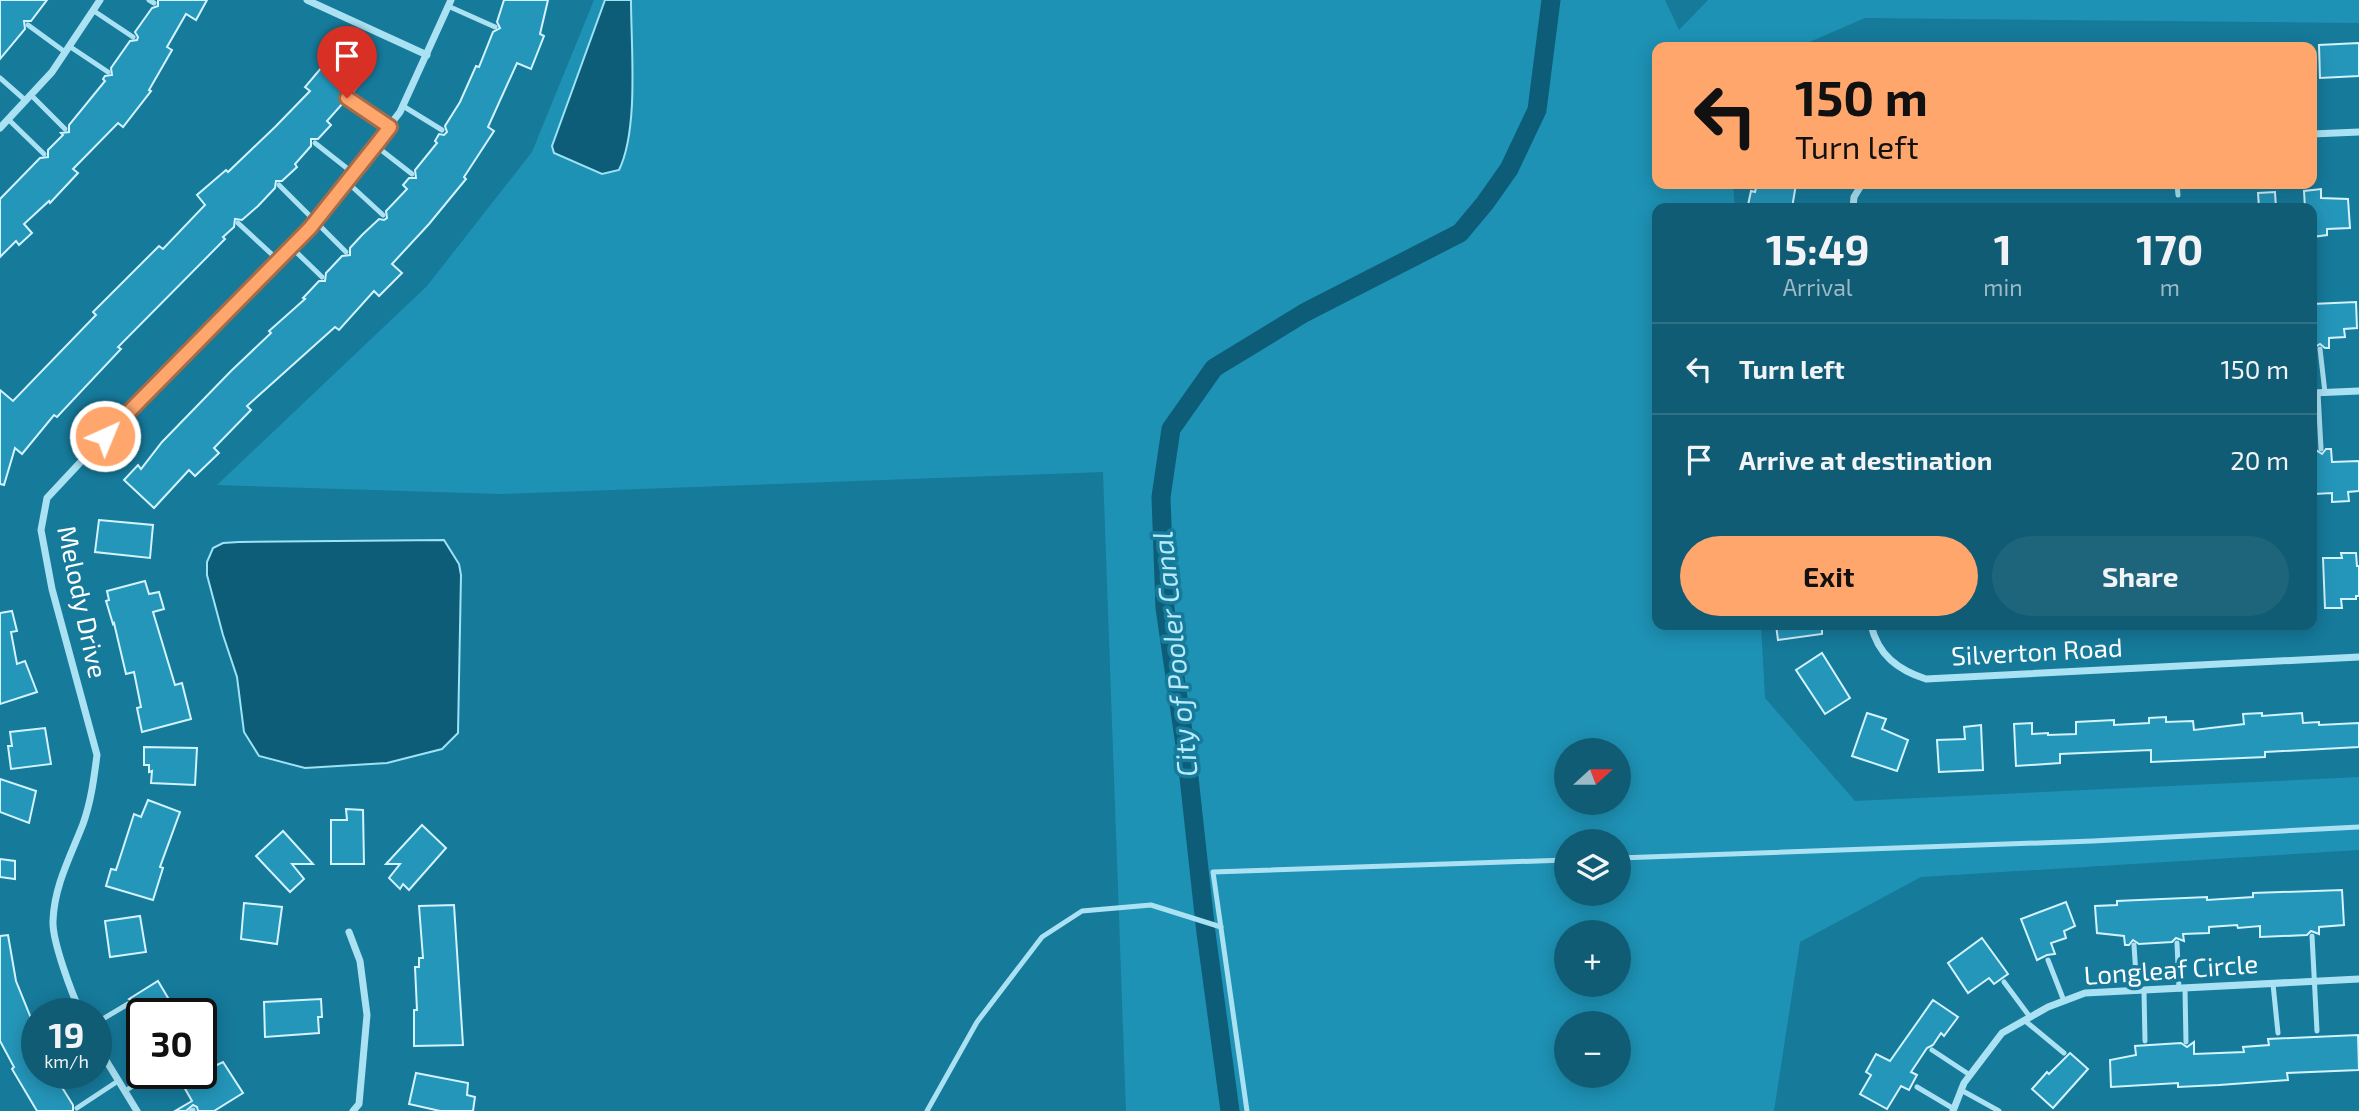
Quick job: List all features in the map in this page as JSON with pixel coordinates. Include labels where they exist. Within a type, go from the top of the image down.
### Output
[{"type":"street","points":[[307,0],[427,55]]},
{"type":"street","name":"Melody Drive","points":[[74,998],[53,922],[63,868],[84,822],[94,783],[97,755],[52,589],[40,530],[47,498],[291,247],[354,174],[403,106],[449,3]]},
{"type":"street","points":[[0,128],[52,72],[97,6]]},
{"type":"street","points":[[2317,134],[2359,131]]},
{"type":"street","points":[[2318,393],[2359,391]]},
{"type":"street","name":"Silverton Road","points":[[1873,630],[1878,646],[1891,661],[1906,672],[1926,679],[2359,657]]},
{"type":"street","points":[[349,932],[360,961],[368,1015],[359,1104],[353,1111]]},
{"type":"street","name":"Longleaf Circle","points":[[1953,1110],[1970,1075],[2002,1033],[2085,993],[2359,979]]},
{"type":"street","points":[[112,1071],[137,1111]]},
{"type":"lane","points":[[88,0],[133,37]]},
{"type":"lane","points":[[449,3],[495,27]]},
{"type":"lane","points":[[27,25],[108,72]]},
{"type":"lane","points":[[0,78],[65,129]]},
{"type":"lane","points":[[347,98],[390,127]]},
{"type":"lane","points":[[403,106],[442,130]]},
{"type":"lane","points":[[8,119],[44,154]]},
{"type":"lane","points":[[314,143],[354,174]]},
{"type":"lane","points":[[376,146],[412,174]]},
{"type":"lane","points":[[346,182],[383,215]]},
{"type":"lane","points":[[279,185],[346,252]]},
{"type":"lane","points":[[2177,189],[2178,195]]},
{"type":"lane","points":[[238,223],[278,260]]},
{"type":"lane","points":[[291,247],[322,277]]},
{"type":"lane","points":[[2320,349],[2318,393],[2321,449]]},
{"type":"lane","points":[[1631,858],[2093,841],[2359,827]]},
{"type":"lane","points":[[1247,1111],[1213,872],[1554,860]]},
{"type":"lane","points":[[927,1111],[978,1022],[1042,937],[1082,911],[1151,905],[1221,927]]},
{"type":"lane","points":[[2312,936],[2317,1031]]},
{"type":"lane","points":[[2176,943],[2186,1042]]},
{"type":"lane","points":[[2134,945],[2145,1041]]},
{"type":"lane","points":[[2048,960],[2064,1001]]},
{"type":"lane","points":[[2004,982],[2027,1019],[2064,1053]]},
{"type":"lane","points":[[2273,984],[2277,1033]]},
{"type":"lane","points":[[1932,1050],[1970,1075]]},
{"type":"lane","points":[[77,1108],[118,1081]]},
{"type":"lane","points":[[1917,1087],[1953,1110]]},
{"type":"lane","points":[[1961,1090],[1999,1111]]},
{"type":"shaded area","points":[[594,0],[1665,0],[1679,30],[1708,0],[2359,0],[2359,23],[1865,18],[1810,42],[1652,42],[1652,189],[1733,189],[1735,203],[1652,203],[1652,630],[1761,630],[1765,698],[1855,801],[2359,777],[2359,850],[1921,877],[1800,942],[1774,1111],[1126,1111],[1103,472],[501,494],[217,485],[427,286],[532,152]]},
{"type":"shaded area","points":[[605,0],[631,0],[632,111],[625,153],[619,170],[602,174],[554,153],[552,146]]},
{"type":"shaded area","points":[[444,540],[459,564],[461,575],[458,733],[442,749],[387,763],[305,768],[259,756],[244,732],[237,677],[207,575],[207,562],[213,548],[223,543],[239,542]]},
{"type":"building","points":[[0,0],[47,0],[31,21],[24,21],[25,29],[0,59]]},
{"type":"building","points":[[158,0],[207,0],[196,20],[186,14],[167,47],[172,50],[149,90],[151,91],[123,127],[118,123],[73,169],[78,173],[50,203],[49,201],[24,224],[32,233],[19,245],[16,241],[0,257],[0,199],[40,158],[48,157],[48,150],[63,135],[61,133],[69,132],[69,125],[105,81],[105,76],[112,75],[111,68],[130,41],[137,40],[135,32],[152,8],[158,6]]},
{"type":"building","points":[[504,0],[548,0],[540,34],[544,36],[531,69],[517,63],[488,127],[494,131],[464,177],[466,179],[392,264],[402,273],[379,296],[374,291],[339,330],[335,327],[247,406],[251,410],[214,448],[219,453],[195,476],[189,470],[154,508],[124,480],[138,465],[141,469],[162,442],[271,333],[269,331],[305,299],[303,298],[319,281],[325,281],[326,273],[342,256],[350,255],[350,248],[362,235],[379,219],[387,218],[386,211],[407,189],[403,185],[409,178],[416,178],[415,170],[437,143],[435,141],[439,134],[444,135],[447,132],[445,126],[460,102],[476,66],[479,67],[493,32],[500,28],[497,22]]},
{"type":"building","points":[[2359,43],[2359,76],[2320,78],[2319,45]]},
{"type":"building","points":[[333,54],[363,80],[351,94],[343,95],[344,102],[327,121],[331,125],[318,139],[311,139],[311,146],[295,164],[297,167],[282,181],[276,181],[275,188],[258,206],[242,220],[235,219],[234,227],[223,237],[225,239],[118,347],[121,349],[57,417],[54,415],[22,454],[15,448],[4,485],[0,484],[0,390],[13,401],[96,315],[93,312],[159,246],[163,249],[205,205],[197,195],[226,170],[228,172],[310,91],[305,87]]},
{"type":"building","points":[[1756,189],[1795,189],[1793,203],[1748,203],[1751,191],[1755,192]]},
{"type":"building","points":[[2321,189],[2321,198],[2348,199],[2350,228],[2327,229],[2327,235],[2317,236],[2317,203],[2305,203],[2304,191]]},
{"type":"building","points":[[2275,192],[2276,203],[2259,203],[2258,193]]},
{"type":"building","points":[[2356,302],[2357,328],[2344,329],[2345,337],[2329,338],[2329,348],[2320,344],[2317,346],[2317,304]]},
{"type":"building","points":[[2326,449],[2331,449],[2332,462],[2359,461],[2359,491],[2348,492],[2349,501],[2332,502],[2332,493],[2317,494],[2317,451],[2322,454]]},
{"type":"building","points":[[99,520],[153,525],[150,558],[95,552]]},
{"type":"building","points":[[2341,553],[2356,553],[2359,596],[2356,596],[2356,599],[2341,599],[2342,608],[2325,608],[2323,558],[2342,558]]},
{"type":"building","points":[[145,581],[149,594],[159,592],[164,609],[153,612],[175,685],[182,683],[191,719],[142,732],[137,708],[141,707],[134,672],[126,674],[106,601],[109,600],[107,591]]},
{"type":"building","points":[[12,611],[17,631],[11,632],[17,664],[25,661],[37,692],[0,704],[0,613]]},
{"type":"building","points":[[1777,630],[1822,630],[1822,634],[1778,640]]},
{"type":"building","points":[[1822,653],[1850,698],[1825,714],[1796,670]]},
{"type":"building","points":[[1867,713],[1886,719],[1882,729],[1908,740],[1897,771],[1852,756]]},
{"type":"building","points":[[2262,713],[2262,716],[2302,713],[2303,723],[2319,722],[2319,725],[2359,723],[2359,747],[2265,752],[2265,757],[2151,762],[2151,750],[2060,754],[2060,763],[2016,766],[2014,724],[2032,723],[2032,734],[2076,734],[2076,722],[2114,720],[2114,725],[2149,723],[2149,718],[2166,717],[2166,722],[2193,721],[2194,730],[2244,724],[2243,714]]},
{"type":"building","points":[[1981,725],[1983,770],[1939,772],[1937,740],[1965,739],[1964,727]]},
{"type":"building","points":[[45,728],[51,764],[11,769],[8,746],[12,746],[10,732]]},
{"type":"building","points":[[144,747],[197,748],[195,785],[151,783],[152,771],[149,772],[149,765],[144,765]]},
{"type":"building","points":[[0,779],[36,791],[29,823],[0,812]]},
{"type":"building","points":[[148,800],[180,812],[160,867],[163,868],[153,900],[106,886],[111,869],[116,870],[134,814],[141,817]]},
{"type":"building","points":[[346,809],[363,810],[364,864],[331,864],[331,820],[347,820]]},
{"type":"building","points":[[422,825],[446,848],[409,890],[403,884],[400,889],[389,878],[400,864],[386,864]]},
{"type":"building","points":[[283,831],[313,864],[292,864],[304,879],[290,892],[256,856]]},
{"type":"building","points":[[0,859],[15,861],[15,879],[0,877]]},
{"type":"building","points":[[2342,890],[2344,925],[2319,927],[2319,934],[2311,931],[2307,935],[2260,937],[2260,926],[2238,928],[2237,925],[2209,927],[2209,933],[2183,934],[2184,941],[2176,938],[2172,942],[2139,944],[2133,940],[2129,945],[2125,945],[2124,936],[2097,933],[2095,906],[2117,905],[2117,901],[2207,897],[2207,900],[2253,897],[2253,893]]},
{"type":"building","points":[[2066,902],[2075,926],[2064,931],[2066,938],[2051,943],[2055,954],[2037,960],[2021,919]]},
{"type":"building","points":[[244,903],[282,907],[277,944],[241,939]]},
{"type":"building","points":[[454,905],[463,1045],[414,1046],[414,1010],[417,1010],[415,967],[419,967],[419,958],[423,958],[419,906]]},
{"type":"building","points":[[140,916],[146,952],[110,957],[105,921]]},
{"type":"building","points":[[8,935],[16,981],[23,998],[21,1084],[0,1041],[0,936]]},
{"type":"building","points":[[1982,938],[2008,974],[1994,984],[1989,978],[1968,993],[1948,963]]},
{"type":"building","points":[[158,981],[168,998],[131,998]]},
{"type":"building","points":[[321,999],[319,1033],[265,1037],[264,1002]]},
{"type":"building","points":[[1933,1000],[1958,1017],[1944,1036],[1941,1033],[1933,1045],[1927,1048],[1911,1072],[1917,1075],[1909,1090],[1901,1086],[1887,1109],[1860,1094],[1871,1075],[1866,1072],[1876,1054],[1890,1061]]},
{"type":"building","points":[[2358,1035],[2359,1070],[2287,1073],[2288,1080],[2219,1085],[2178,1087],[2178,1083],[2111,1087],[2110,1060],[2136,1055],[2135,1046],[2181,1043],[2187,1047],[2194,1042],[2194,1054],[2244,1052],[2243,1047],[2269,1045],[2268,1039]]},
{"type":"building","points":[[2070,1053],[2088,1069],[2053,1108],[2032,1089]]},
{"type":"building","points":[[223,1062],[243,1093],[214,1111],[198,1111],[193,1105],[186,1111],[175,1111],[192,1101],[185,1089],[217,1089],[217,1065]]},
{"type":"building","points":[[416,1073],[468,1083],[467,1095],[475,1097],[473,1111],[440,1111],[409,1104]]},
{"type":"building","points":[[24,1089],[63,1089],[73,1105],[73,1111],[37,1111]]},
{"type":"waterway","name":"City of Pooler Canal","points":[[1230,1111],[1206,933],[1187,759],[1165,608],[1161,497],[1171,429],[1214,368],[1304,313],[1460,233],[1509,169],[1537,110],[1551,0]]},
{"type":"route","points":[[105,436],[310,228],[390,127],[347,98]]}]
